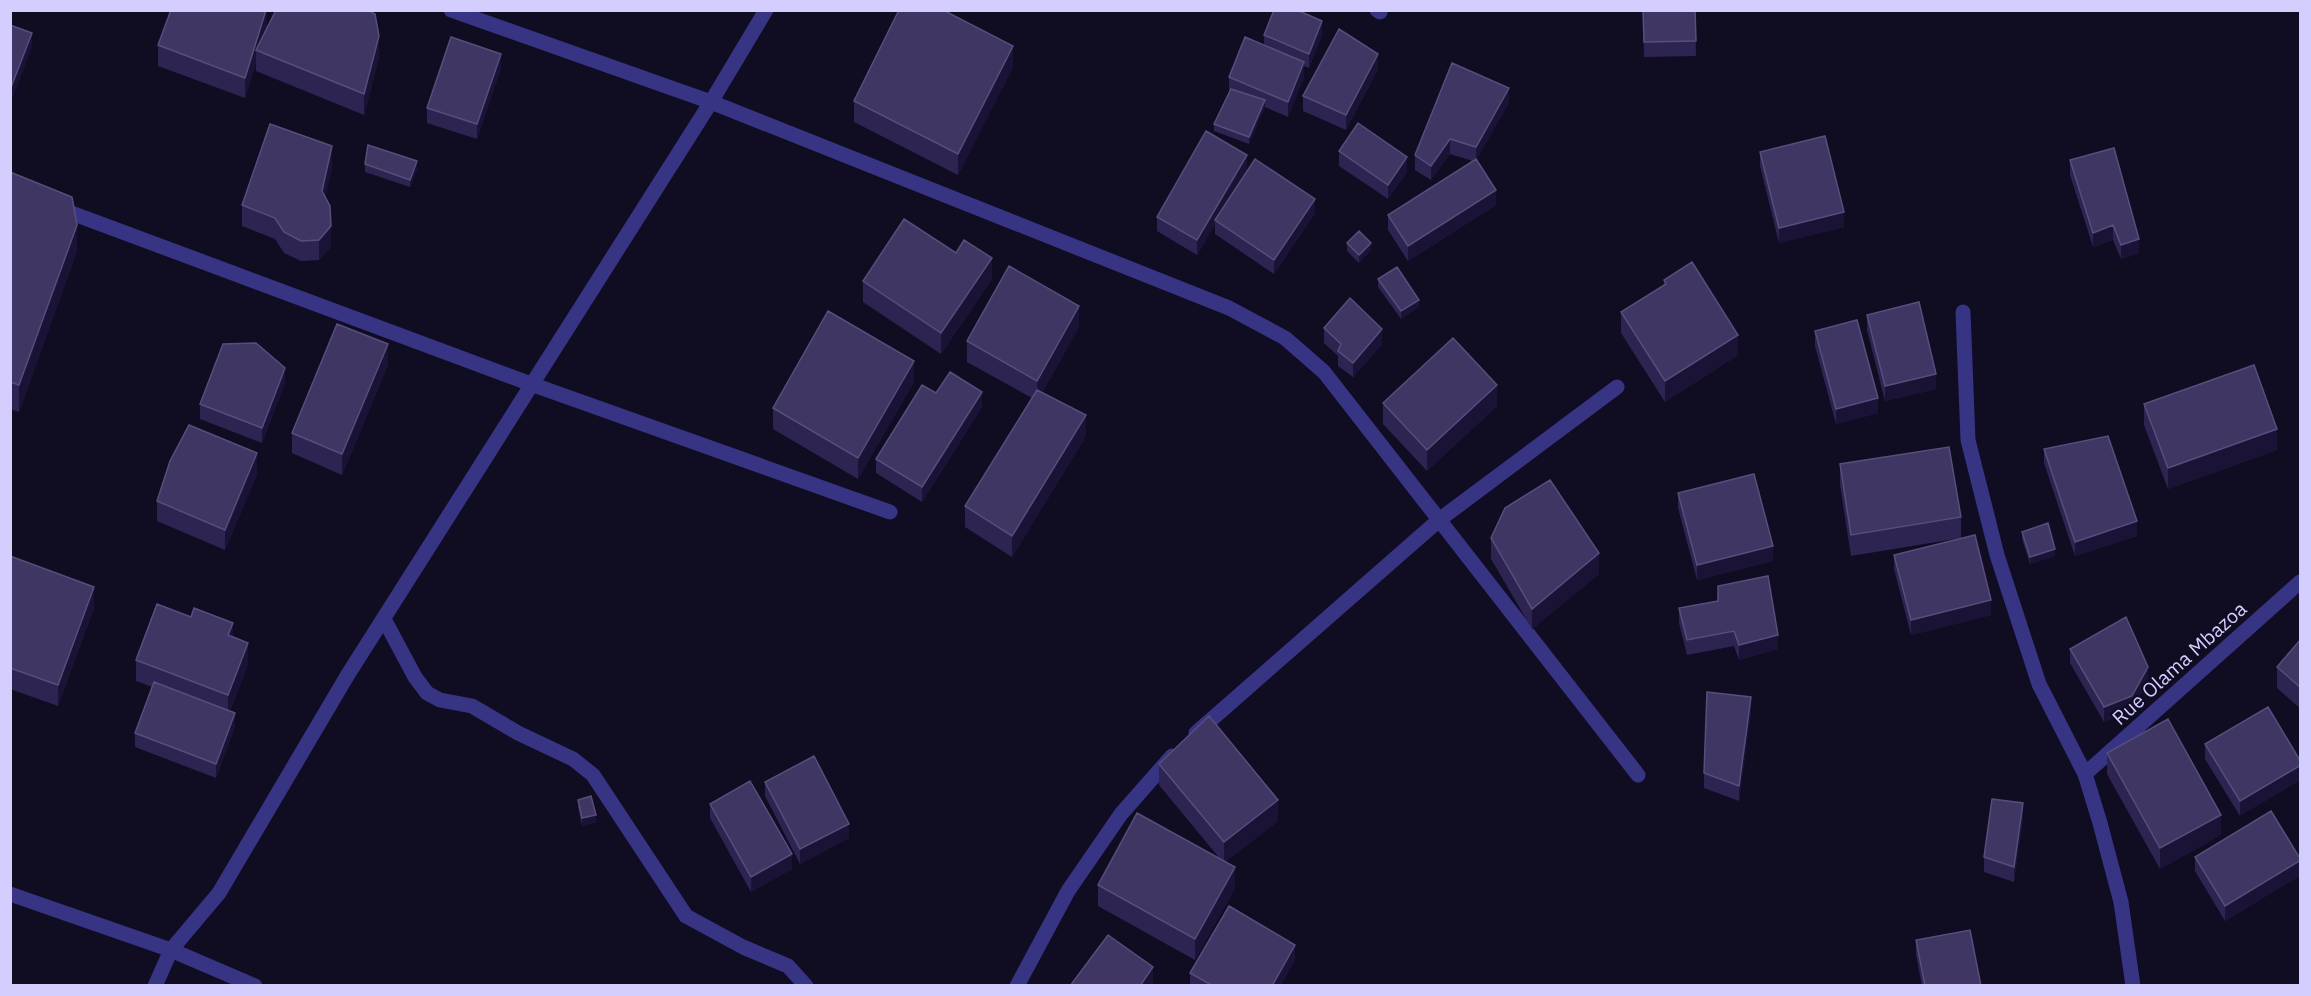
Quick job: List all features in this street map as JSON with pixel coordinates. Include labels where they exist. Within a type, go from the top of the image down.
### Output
[{"type":"street","points":[[451,10],[711,102],[1229,308],[1285,338],[1324,372],[1638,775]]},
{"type":"street","points":[[155,986],[171,950],[219,893],[347,676],[711,102],[766,10]]},
{"type":"street","points":[[44,202],[531,384],[890,512]]},
{"type":"street","points":[[1963,312],[1968,440],[1997,555],[2038,684],[2085,774],[2121,902],[2133,986]]},
{"type":"street","points":[[1017,986],[1068,891],[1114,824],[1184,745],[1439,520],[1617,387]]},
{"type":"street","name":"Rue Olama Mbazoa","points":[[2085,774],[2301,582]]},
{"type":"street","points":[[384,619],[415,677],[427,693],[440,700],[472,706],[518,733],[573,759],[593,775],[686,916],[743,947],[788,966],[806,986]]},
{"type":"street","points":[[10,894],[171,950],[255,986]]},
{"type":"building","points":[[171,10],[266,10],[245,78],[158,45]]},
{"type":"building","points":[[276,10],[367,10],[375,14],[379,36],[364,94],[256,50]]},
{"type":"building","points":[[899,10],[943,10],[1013,46],[958,154],[854,101]]},
{"type":"building","points":[[1274,10],[1297,10],[1322,21],[1309,54],[1264,35]]},
{"type":"building","points":[[1643,10],[1695,10],[1696,41],[1644,42]]},
{"type":"building","points":[[10,25],[32,33],[10,90]]},
{"type":"building","points":[[1339,29],[1378,54],[1346,115],[1303,96]]},
{"type":"building","points":[[451,37],[501,54],[477,124],[427,108]]},
{"type":"building","points":[[1245,37],[1304,62],[1288,102],[1229,77]]},
{"type":"building","points":[[1452,63],[1509,88],[1476,147],[1450,139],[1431,166],[1415,155]]},
{"type":"building","points":[[1231,89],[1265,100],[1249,137],[1214,124]]},
{"type":"building","points":[[1358,123],[1407,157],[1388,185],[1339,151]]},
{"type":"building","points":[[270,124],[332,146],[322,191],[330,206],[331,226],[319,240],[301,241],[284,232],[275,218],[242,205]]},
{"type":"building","points":[[1206,131],[1247,155],[1197,240],[1157,217]]},
{"type":"building","points":[[1825,136],[1844,212],[1779,228],[1760,152]]},
{"type":"building","points":[[368,145],[417,161],[410,180],[365,164]]},
{"type":"building","points":[[2114,148],[2139,239],[2121,245],[2113,225],[2093,233],[2070,160]]},
{"type":"building","points":[[1255,159],[1315,199],[1274,260],[1215,220]]},
{"type":"building","points":[[1476,159],[1496,190],[1408,246],[1388,215]]},
{"type":"building","points":[[10,172],[72,197],[77,225],[19,385],[10,382]]},
{"type":"building","points":[[904,219],[956,253],[964,240],[992,258],[941,333],[863,281]]},
{"type":"building","points":[[1359,231],[1371,243],[1359,255],[1347,243]]},
{"type":"building","points":[[1692,262],[1738,335],[1665,381],[1621,312],[1666,284],[1664,280]]},
{"type":"building","points":[[1009,266],[1079,306],[1037,381],[967,341]]},
{"type":"building","points":[[1397,267],[1419,300],[1401,311],[1378,279]]},
{"type":"building","points":[[1350,298],[1382,329],[1353,363],[1338,351],[1341,344],[1324,328]]},
{"type":"building","points":[[1919,302],[1936,374],[1885,386],[1867,315]]},
{"type":"building","points":[[828,311],[914,361],[858,458],[773,408]]},
{"type":"building","points":[[1857,320],[1878,398],[1836,409],[1815,331]]},
{"type":"building","points":[[337,324],[388,344],[342,454],[292,433]]},
{"type":"building","points":[[1453,338],[1497,385],[1427,450],[1383,403]]},
{"type":"building","points":[[256,343],[285,368],[262,428],[200,404],[223,344]]},
{"type":"building","points":[[2254,365],[2277,429],[2168,468],[2144,404]]},
{"type":"building","points":[[950,372],[982,392],[922,487],[876,459],[922,385],[936,393]]},
{"type":"building","points":[[1037,390],[1086,415],[1012,536],[965,506]]},
{"type":"building","points":[[189,425],[257,453],[225,530],[157,501],[170,461]]},
{"type":"building","points":[[2108,436],[2137,521],[2075,542],[2044,449]]},
{"type":"building","points":[[1949,447],[1961,517],[1851,535],[1840,464]]},
{"type":"building","points":[[1754,474],[1773,546],[1697,565],[1678,493]]},
{"type":"building","points":[[1550,480],[1599,553],[1532,609],[1491,538],[1505,508]]},
{"type":"building","points":[[2048,523],[2055,549],[2030,557],[2022,532]]},
{"type":"building","points":[[1975,535],[1991,600],[1911,620],[1894,555]]},
{"type":"building","points":[[10,556],[94,587],[58,685],[10,668]]},
{"type":"building","points":[[1768,576],[1778,635],[1739,645],[1734,631],[1687,640],[1679,608],[1718,601],[1718,586]]},
{"type":"building","points":[[157,604],[191,617],[194,608],[233,623],[228,635],[248,643],[228,695],[136,660]]},
{"type":"building","points":[[2126,617],[2148,667],[2132,696],[2104,707],[2070,649]]},
{"type":"building","points":[[2301,639],[2301,688],[2277,667]]},
{"type":"building","points":[[154,682],[235,713],[216,764],[135,733]]},
{"type":"building","points":[[1707,692],[1751,697],[1739,786],[1704,773]]},
{"type":"building","points":[[2268,707],[2301,765],[2240,801],[2205,744]]},
{"type":"building","points":[[1209,716],[1278,800],[1224,842],[1159,764]]},
{"type":"building","points":[[2168,719],[2221,815],[2160,848],[2107,753]]},
{"type":"building","points":[[814,756],[849,824],[800,849],[765,782]]},
{"type":"building","points":[[750,781],[792,854],[751,877],[710,804]]},
{"type":"building","points":[[591,796],[596,815],[582,818],[578,800]]},
{"type":"building","points":[[1992,799],[2023,803],[2014,867],[1984,857]]},
{"type":"building","points":[[2271,811],[2301,860],[2225,906],[2195,857]]},
{"type":"building","points":[[1137,813],[1235,867],[1195,939],[1098,885]]},
{"type":"building","points":[[1229,906],[1295,945],[1272,986],[1213,986],[1190,973]]},
{"type":"building","points":[[1970,930],[1981,986],[1925,986],[1916,940]]},
{"type":"building","points":[[1108,935],[1153,967],[1140,986],[1070,986]]}]
